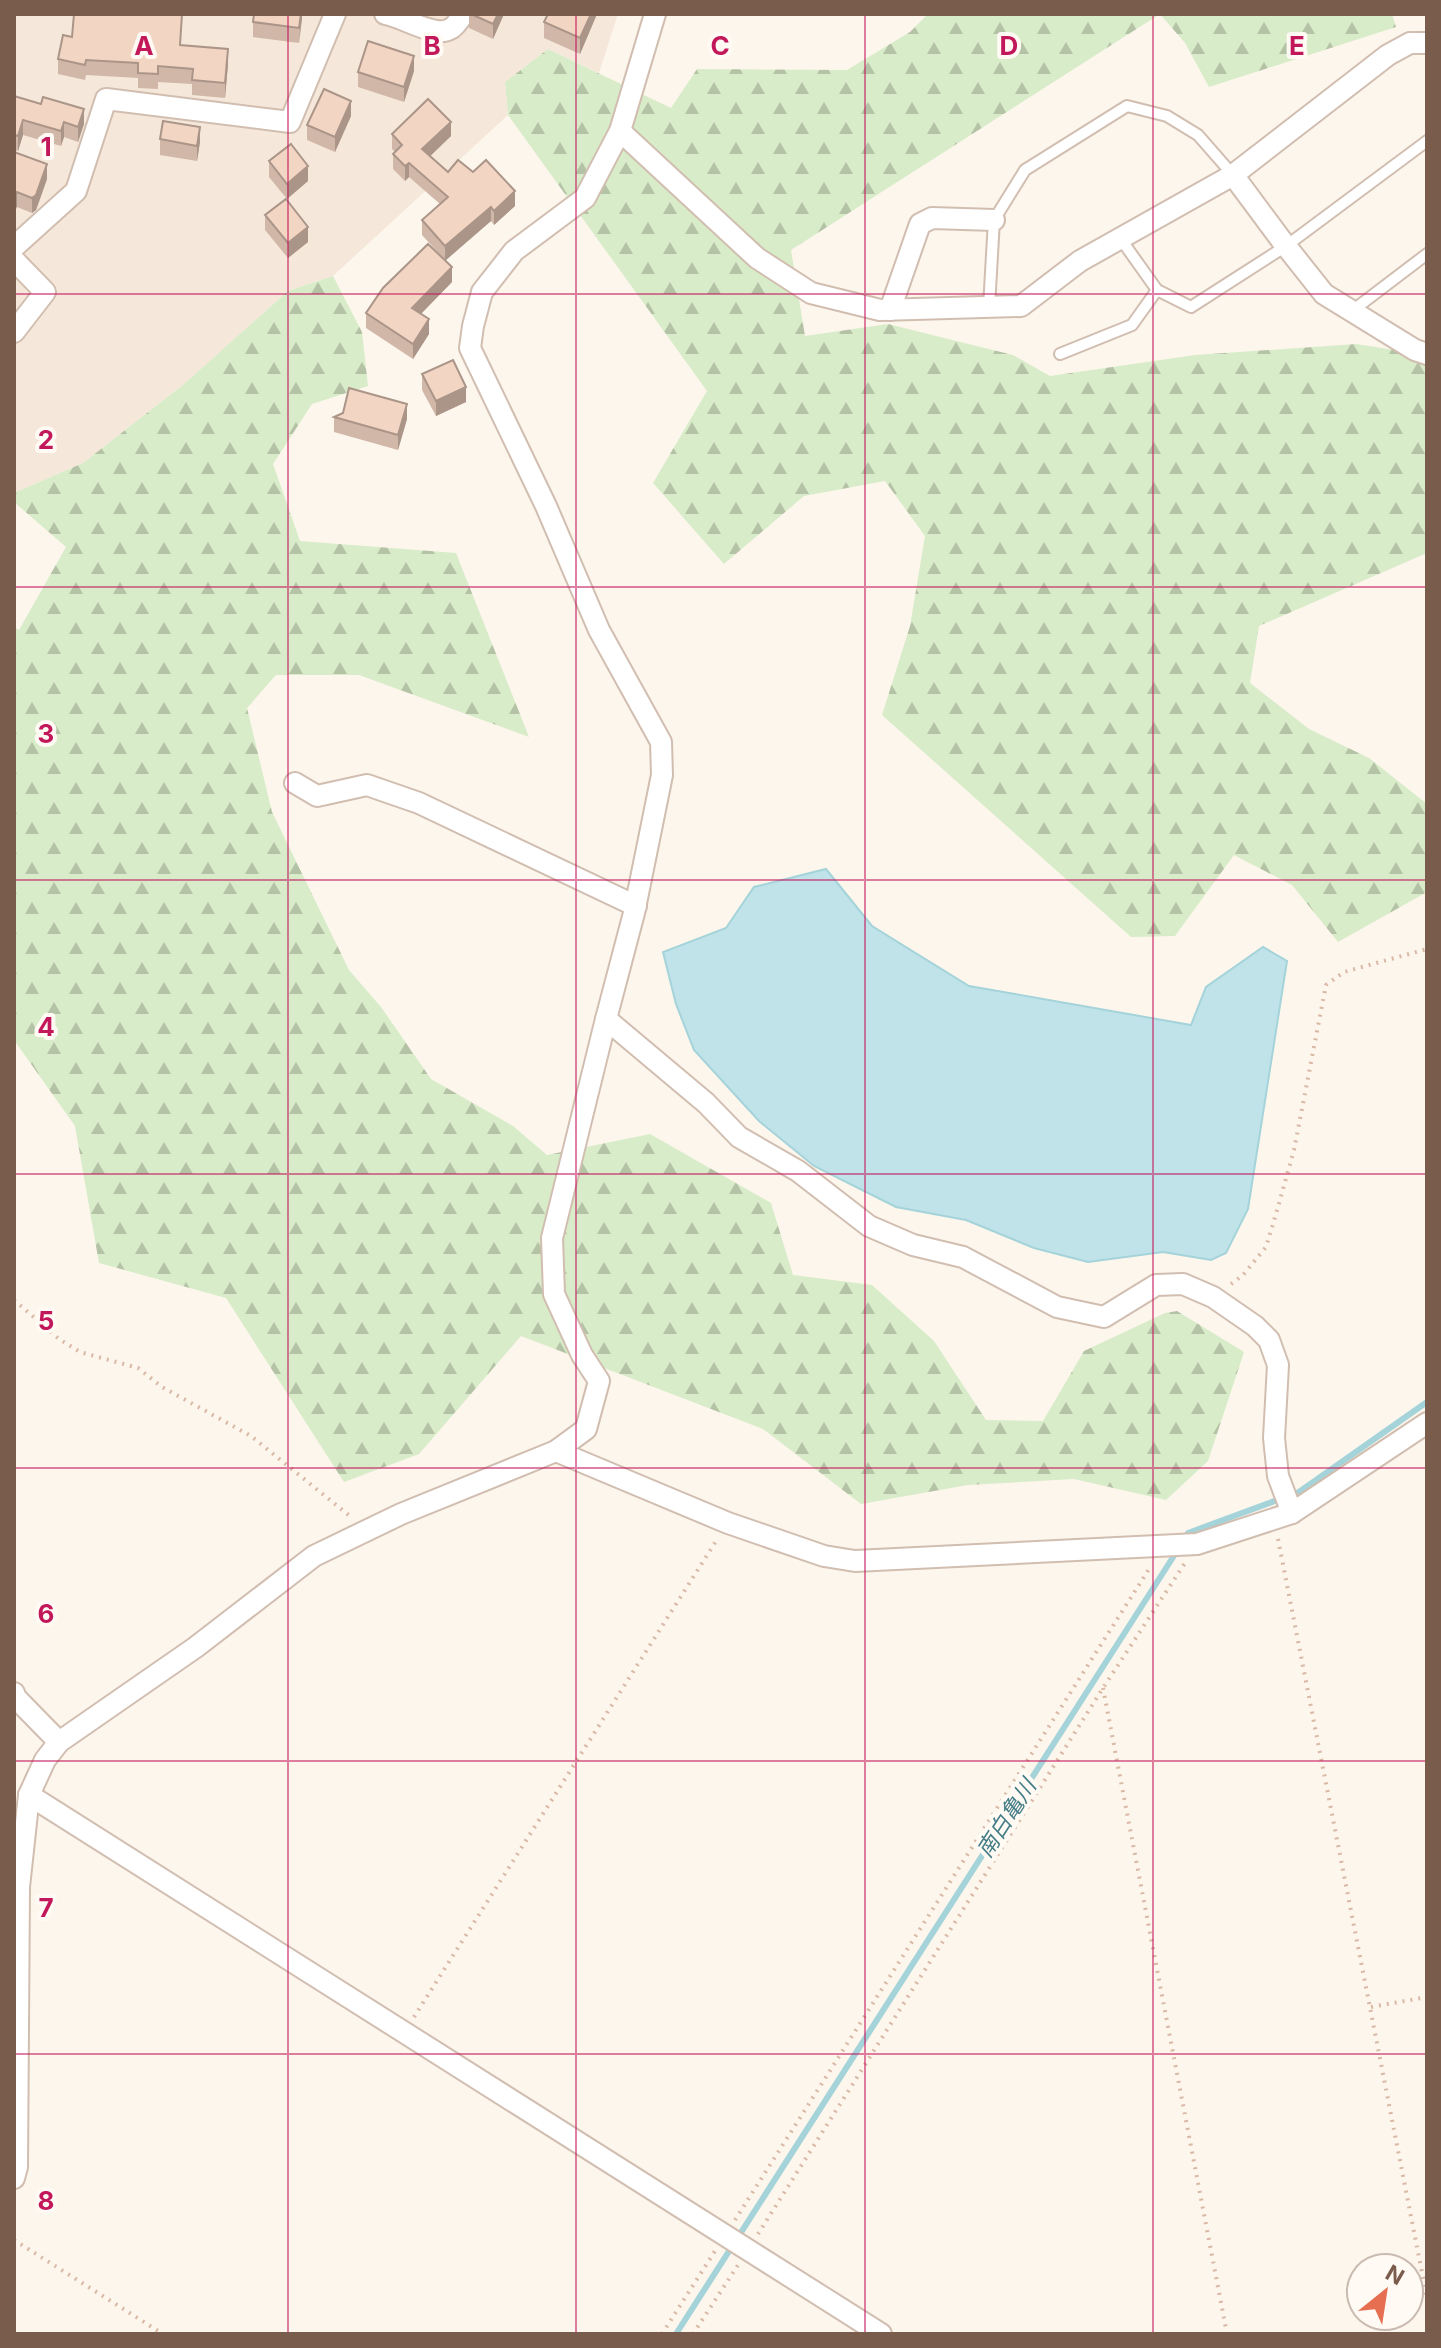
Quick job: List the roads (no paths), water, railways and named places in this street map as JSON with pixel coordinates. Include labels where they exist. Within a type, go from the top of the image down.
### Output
[{"type":"street","points":[[14,247],[76,191],[106,99],[290,122],[335,14]]},
{"type":"street","points":[[385,14],[438,33],[452,29],[463,14]]},
{"type":"street","points":[[14,2178],[17,2167],[19,1887],[29,1795],[45,1760],[59,1742],[196,1647],[314,1556],[401,1514],[556,1451],[586,1429],[599,1381],[582,1355],[554,1294],[552,1238],[636,906],[662,775],[661,742],[599,630],[546,506],[470,348],[482,292],[514,251],[585,198],[620,131],[655,14]]},
{"type":"street","points":[[620,131],[757,258],[811,293],[880,310],[1021,306],[1080,261],[1233,175],[1388,55],[1410,43],[1427,43]]},
{"type":"street","points":[[1233,175],[1324,294],[1415,350],[1427,354]]},
{"type":"street","points":[[890,310],[920,224],[932,218],[994,220]]},
{"type":"street","points":[[14,260],[45,292],[14,332]]},
{"type":"street","points":[[295,783],[317,796],[367,785],[419,803],[636,906]]},
{"type":"street","points":[[606,1019],[706,1103],[739,1137],[798,1171],[869,1226],[913,1245],[963,1257],[1057,1307],[1104,1317],[1156,1285],[1183,1284],[1213,1297],[1255,1326],[1269,1340],[1278,1365],[1274,1438],[1278,1476],[1283,1491],[1283,1516]]},
{"type":"street","points":[[556,1451],[728,1523],[824,1556],[855,1561],[1197,1544],[1283,1516],[1427,1423]]},
{"type":"street","points":[[14,1693],[59,1742]]},
{"type":"street","points":[[29,1795],[881,2334]]},
{"type":"lane","points":[[989,307],[994,220],[1025,170],[1127,106],[1167,116],[1198,135],[1233,175]]},
{"type":"lane","points":[[1120,238],[1157,290],[1191,307],[1286,246],[1427,141]]},
{"type":"lane","points":[[1352,311],[1427,254]]},
{"type":"lane","points":[[1060,354],[1132,325],[1157,290]]},
{"type":"water","points":[[826,869],[872,926],[969,986],[1191,1025],[1206,987],[1263,947],[1287,961],[1248,1209],[1226,1253],[1211,1260],[1163,1252],[1088,1262],[1034,1248],[966,1220],[896,1207],[814,1166],[759,1121],[694,1050],[676,1004],[663,952],[726,928],[754,887]]},
{"type":"waterway","name":"南白亀川","points":[[1183,1541],[1188,1533],[1299,1492],[1427,1402]]},
{"type":"waterway","name":"南白亀川","points":[[676,2334],[1177,1551]]}]
